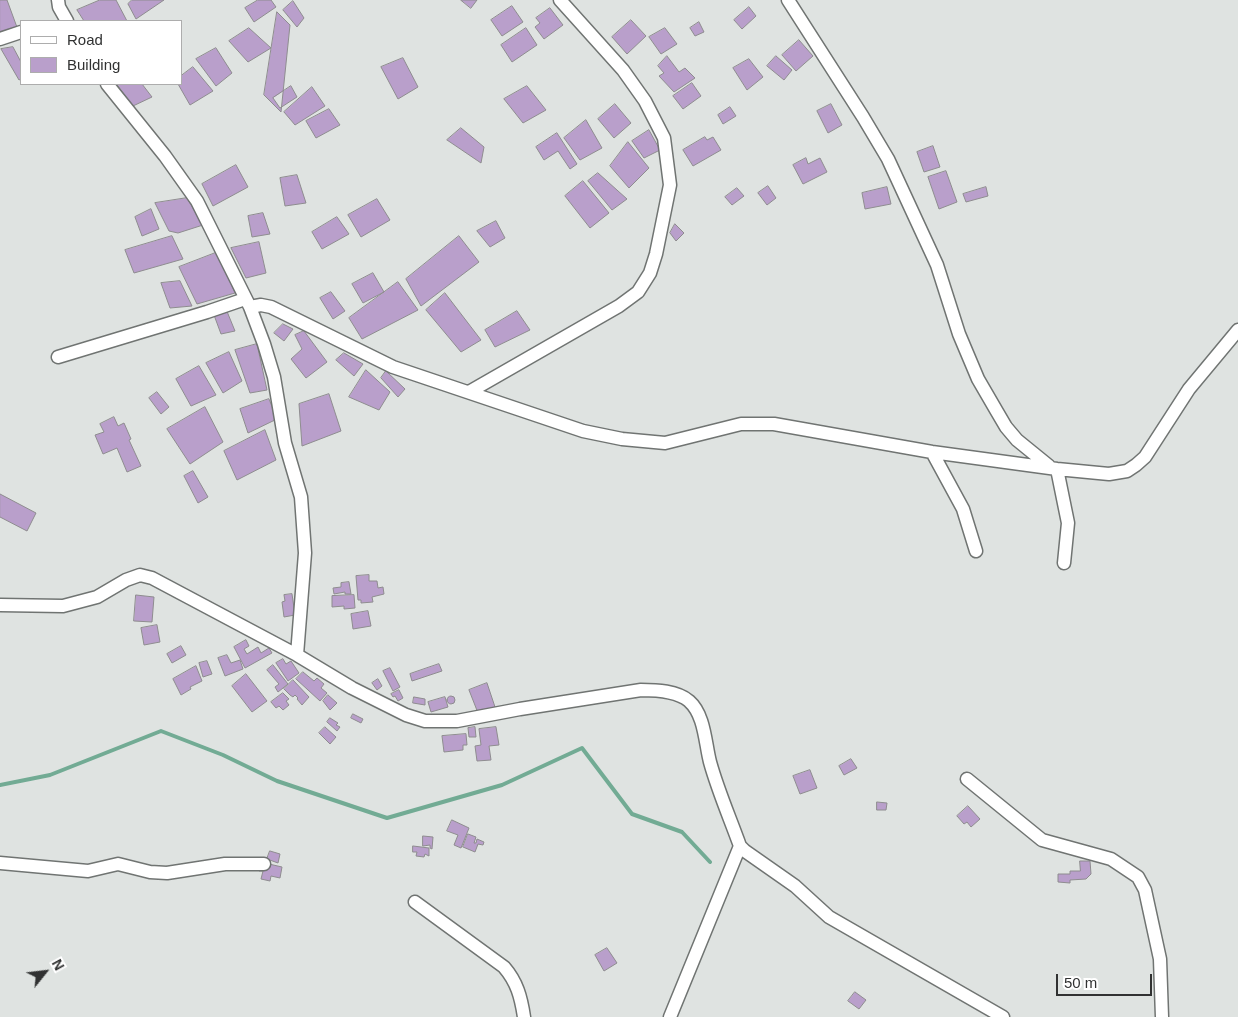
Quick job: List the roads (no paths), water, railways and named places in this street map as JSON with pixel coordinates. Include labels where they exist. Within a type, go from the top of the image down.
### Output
[{"type":"street","points":[[58,0],[59,7],[66,20]]},
{"type":"street","points":[[469,392],[619,306],[638,292],[650,273],[660,236],[670,185],[664,138],[645,101],[623,70],[560,0]]},
{"type":"street","points":[[788,0],[888,159],[937,265],[959,334],[978,378],[996,410],[1006,427],[1017,440],[1054,468],[1068,523],[1064,563]]},
{"type":"street","points":[[0,39],[20,32]]},
{"type":"street","points":[[108,85],[165,156],[197,201],[247,303],[274,377],[285,443],[301,497],[305,553],[297,655]]},
{"type":"street","points":[[58,357],[207,312],[247,303],[271,307],[393,367],[584,432],[622,439],[665,443],[741,424],[774,424],[932,452],[1109,474],[1127,471],[1145,457],[1189,389],[1238,330]]},
{"type":"street","points":[[932,452],[963,509],[976,551]]},
{"type":"street","points":[[0,605],[63,606],[96,597],[126,580],[140,575],[152,578],[297,655],[352,688],[406,715],[425,721],[457,721],[641,690],[676,694],[690,702],[699,717],[710,762],[740,846],[752,857],[795,886],[829,917],[1003,1017]]},
{"type":"street","points":[[968,779],[1042,840],[1111,859],[1138,877],[1145,890],[1160,959],[1162,1017]]},
{"type":"street","points":[[670,1017],[740,846]]},
{"type":"street","points":[[0,863],[88,871],[118,864],[150,872],[167,873],[224,864],[264,864]]},
{"type":"street","points":[[414,902],[504,967],[518,987],[524,1017]]},
{"type":"waterway","points":[[0,785],[50,775],[161,731],[223,755],[277,781],[387,818],[502,785],[582,748],[632,814],[682,832],[710,862]]}]
